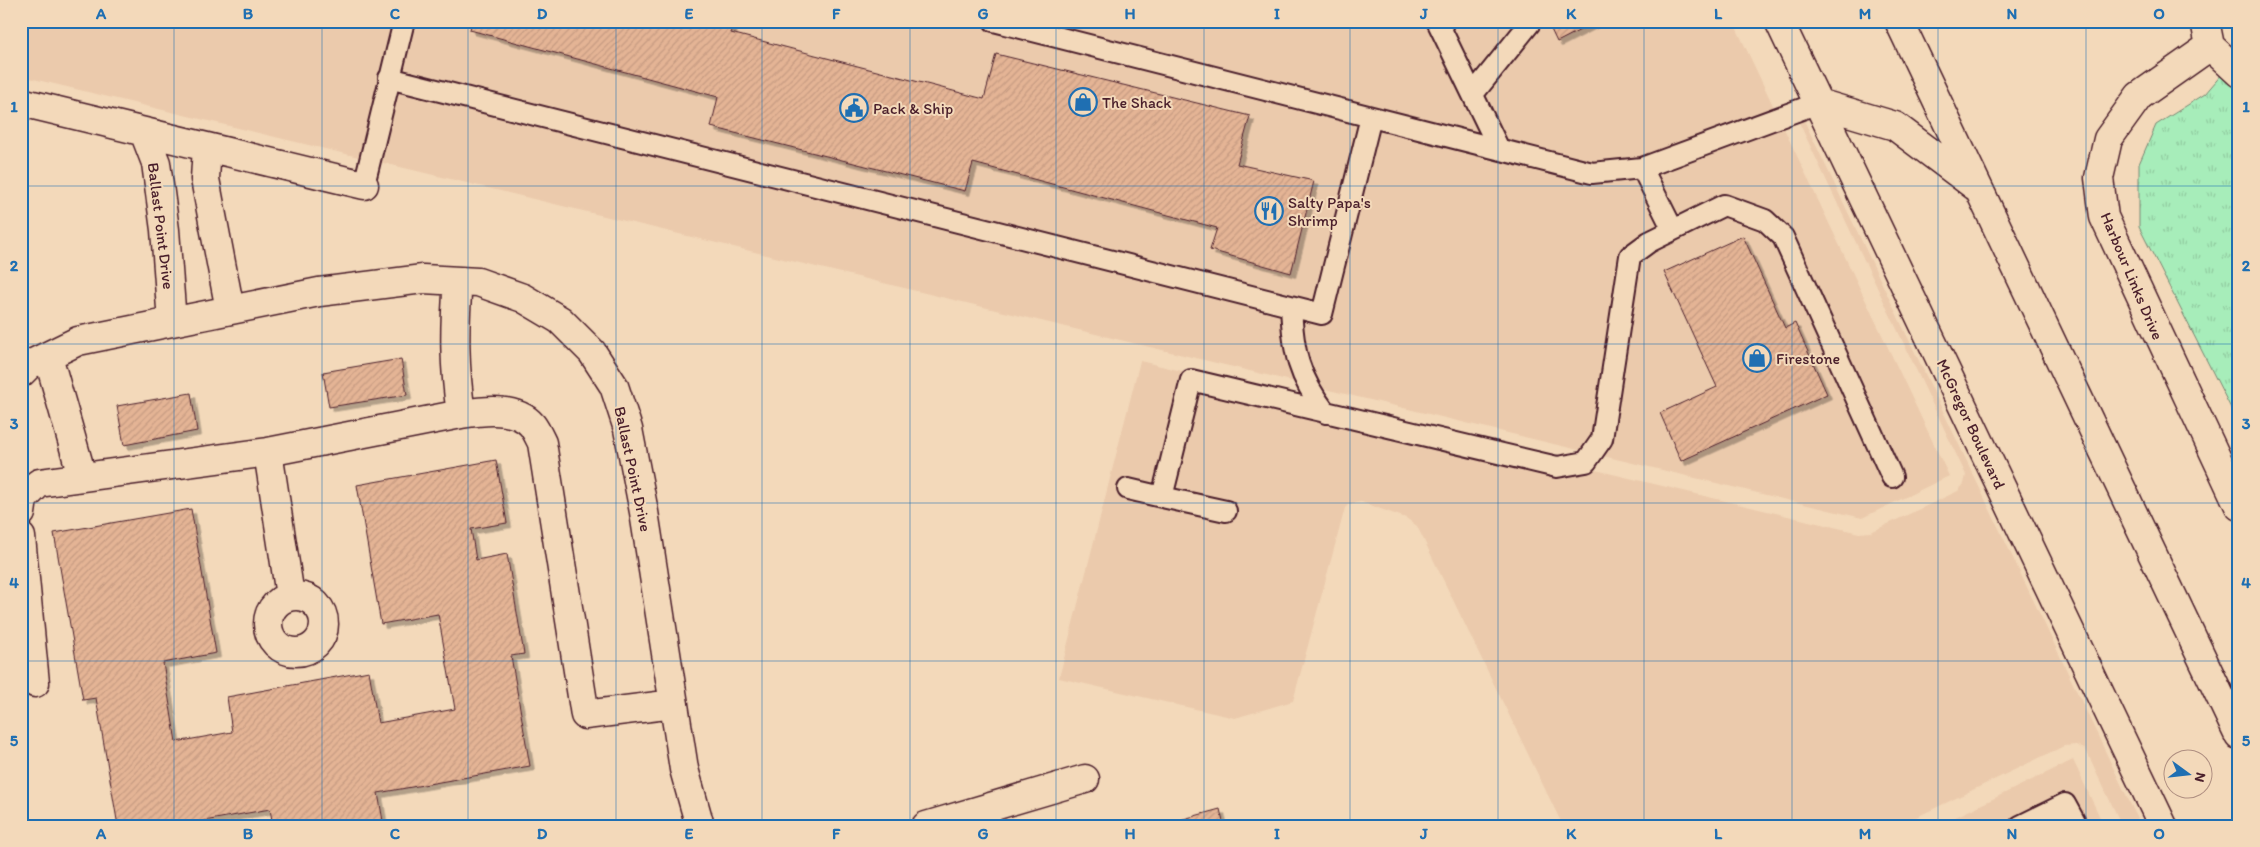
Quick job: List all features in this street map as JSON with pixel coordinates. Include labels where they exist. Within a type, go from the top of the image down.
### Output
[{"type":"street","name":"McGregor Boulevard","points":[[1779,21],[2162,826]]},
{"type":"street","points":[[1899,21],[2239,736]]},
{"type":"street","points":[[2208,34],[2239,73]]},
{"type":"street","name":"Harbour Links Drive","points":[[2208,34],[2139,96],[2108,139],[2099,178],[2104,217],[2239,506]]},
{"type":"street","points":[[21,102],[364,185]]},
{"type":"street","points":[[1818,103],[1896,126],[1978,188]]},
{"type":"street","name":"Ballast Point Drive","points":[[144,132],[156,163],[165,230],[172,322]]},
{"type":"street","points":[[207,147],[205,179],[230,310]]},
{"type":"street","name":"Ballast Point Drive","points":[[21,373],[29,366],[78,341],[319,292],[423,279],[478,282],[523,298],[560,320],[592,352],[614,386],[628,429],[684,769],[700,826]]},
{"type":"street","points":[[458,281],[454,354],[461,414]]},
{"type":"street","points":[[48,356],[82,476]]},
{"type":"street","points":[[21,513],[23,499],[39,483],[268,452],[461,414],[492,410],[512,413],[531,424],[542,443],[585,715],[674,704]]},
{"type":"street","points":[[268,452],[290,596]]},
{"type":"street","points":[[21,537],[35,683]]},
{"type":"street","points":[[926,826],[1085,779]]},
{"type":"lane","points":[[364,185],[404,21]]},
{"type":"lane","points":[[994,21],[1592,173],[1642,168],[1818,103]]},
{"type":"lane","points":[[1437,21],[1499,149]]},
{"type":"lane","points":[[1473,94],[1530,23],[1529,21]]},
{"type":"lane","points":[[390,78],[1322,314],[1370,117]]},
{"type":"lane","points":[[1642,168],[1673,230]]},
{"type":"lane","points":[[1162,497],[1191,380],[1557,467],[1586,462],[1602,438],[1630,256],[1649,242],[1724,205],[1765,220],[1783,237],[1892,477]]},
{"type":"lane","points":[[1291,306],[1292,337],[1298,364],[1309,391],[1326,413]]},
{"type":"lane","points":[[1128,489],[1226,511]]},
{"type":"lane","points":[[2020,826],[2064,804],[2077,826]]},
{"type":"shaded area","points":[[21,21],[1733,21],[1949,476],[1862,518],[21,76]]},
{"type":"shaded area","points":[[1796,116],[1803,118],[2141,826],[2122,826],[2086,750],[2076,745],[2064,746],[1898,826],[1563,826],[1417,526],[1406,518],[1361,502],[1349,504],[1345,508],[1293,701],[1235,718],[1059,678],[1140,361],[1859,533],[1871,532],[1958,491],[1964,484],[1966,475]]},
{"type":"shaded area","points":[[2073,760],[2104,826],[1937,826]]},
{"type":"green space","points":[[2239,54],[2239,424],[2139,227],[2139,164],[2156,125],[2205,94]]},
{"type":"building","points":[[472,21],[734,21],[731,33],[984,99],[996,54],[1250,116],[1237,164],[1314,181],[1291,273],[1210,250],[1217,228],[973,163],[965,191],[711,127],[718,97],[470,30]]},
{"type":"building","points":[[1547,21],[1598,21],[1557,42]]},
{"type":"building","name":"Firestone","points":[[1743,236],[1785,328],[1795,323],[1827,394],[1681,461],[1660,413],[1717,387],[1664,272]]},
{"type":"building","points":[[401,359],[407,395],[329,407],[323,372]]},
{"type":"building","points":[[191,393],[197,431],[124,445],[117,406]]},
{"type":"building","points":[[496,460],[507,523],[471,529],[476,560],[507,554],[524,654],[511,656],[530,766],[378,793],[383,821],[358,826],[273,826],[270,809],[177,826],[118,826],[96,698],[83,700],[54,533],[191,509],[216,653],[163,663],[176,742],[232,732],[227,697],[369,671],[378,723],[455,709],[438,614],[381,624],[357,485]]},
{"type":"building","points":[[1220,809],[1224,826],[1158,826]]},
{"type":"place","name":"The Shack","points":[[1083,102]]},
{"type":"place","name":"Pack & Ship","points":[[854,108]]},
{"type":"place","name":"Salty Papa's Shrimp","points":[[1269,211]]},
{"type":"place","name":"Firestone","points":[[1757,358]]}]
